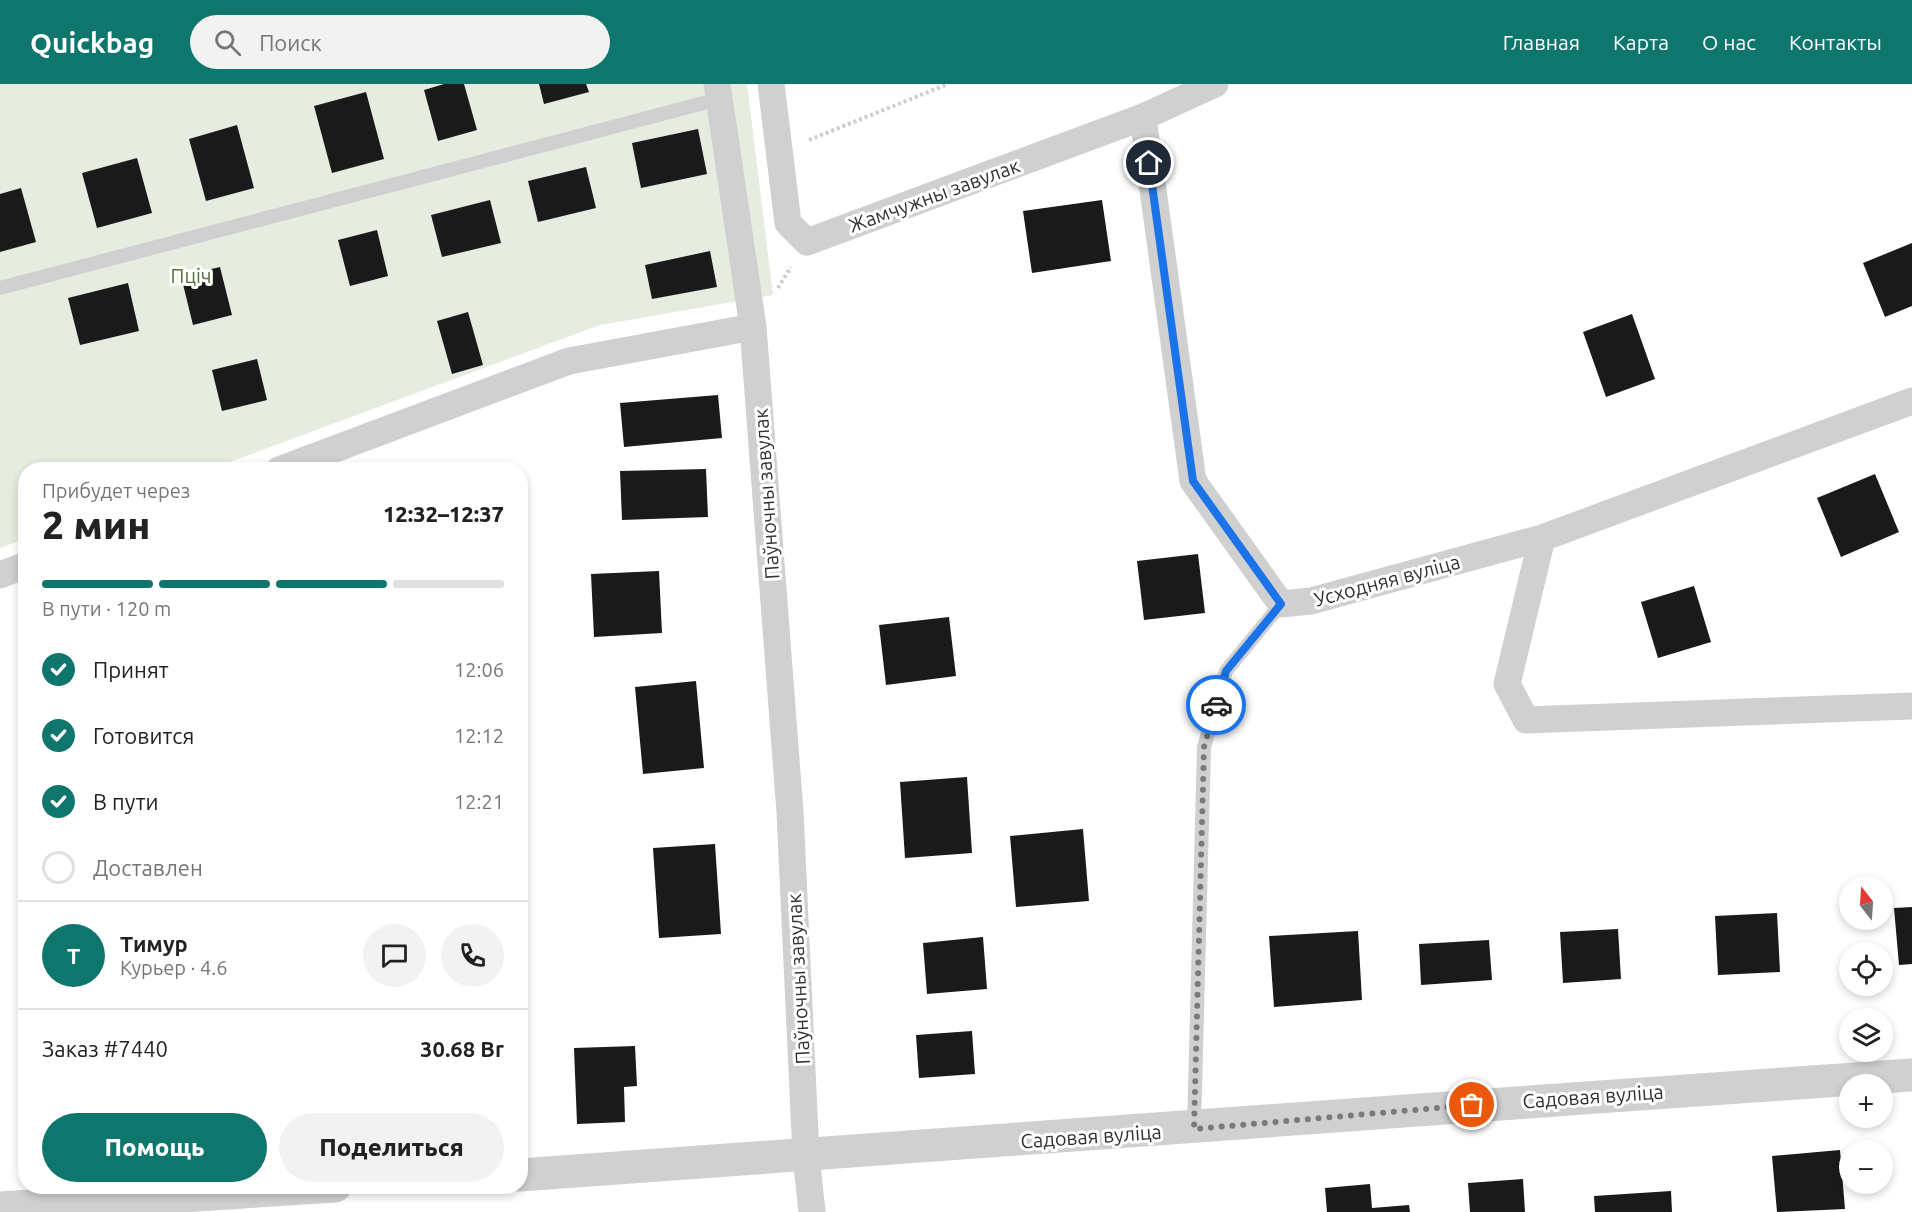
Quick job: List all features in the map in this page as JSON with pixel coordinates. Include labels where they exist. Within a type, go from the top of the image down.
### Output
[{"type":"street","name":"Жамчужны завулак","points":[[771,84],[788,223],[807,242],[1143,117],[1215,84]]},
{"type":"street","name":"Паўночны завулак","points":[[718,92],[753,327],[790,813],[806,1156],[812,1212]]},
{"type":"street","points":[[1143,117],[1193,481],[1281,604]]},
{"type":"street","points":[[300,462],[569,361],[753,327]]},
{"type":"street","name":"Усходняя вуліца","points":[[1281,604],[1311,601],[1542,538],[1912,400]]},
{"type":"street","points":[[1542,538],[1507,684],[1526,720],[1912,706]]},
{"type":"street","points":[[0,575],[18,568]]},
{"type":"street","name":"Садовая вуліца","points":[[528,1174],[1194,1129],[1426,1108],[1912,1075]]},
{"type":"street","points":[[0,1208],[213,1194]]},
{"type":"lane","points":[[0,288],[718,92]]},
{"type":"lane","points":[[1194,1129],[1204,747],[1226,671],[1281,604]]},
{"type":"path","points":[[778,152],[948,84]]},
{"type":"green space","name":"Пціч","points":[[0,84],[747,84],[773,295],[600,325],[230,462],[18,462],[18,542],[0,548]]},
{"type":"building","points":[[444,84],[464,84],[477,130],[438,141],[424,90]]},
{"type":"building","points":[[539,84],[586,84],[589,92],[544,104]]},
{"type":"building","points":[[366,92],[384,159],[332,173],[314,106]]},
{"type":"building","points":[[237,125],[254,188],[206,201],[189,139]]},
{"type":"building","points":[[698,129],[707,174],[641,188],[632,143]]},
{"type":"building","points":[[137,158],[152,213],[97,228],[82,173]]},
{"type":"building","points":[[586,167],[596,208],[538,222],[528,181]]},
{"type":"building","points":[[21,188],[36,242],[0,252],[0,194]]},
{"type":"building","points":[[490,200],[501,243],[442,257],[431,215]]},
{"type":"building","points":[[1102,200],[1111,261],[1032,273],[1023,211]]},
{"type":"building","points":[[377,230],[388,276],[350,286],[338,240]]},
{"type":"building","points":[[1912,243],[1912,306],[1885,317],[1863,263]]},
{"type":"building","points":[[710,251],[717,287],[652,299],[645,265]]},
{"type":"building","points":[[220,267],[232,315],[193,325],[181,276]]},
{"type":"building","points":[[128,283],[139,331],[80,345],[68,298]]},
{"type":"building","points":[[468,312],[483,365],[452,374],[437,321]]},
{"type":"building","points":[[1632,314],[1655,379],[1606,397],[1583,332]]},
{"type":"building","points":[[257,359],[267,400],[222,411],[212,370]]},
{"type":"building","points":[[718,395],[722,438],[624,447],[620,403]]},
{"type":"building","points":[[706,469],[708,517],[622,520],[620,471]]},
{"type":"building","points":[[1875,474],[1899,532],[1841,557],[1817,498]]},
{"type":"building","points":[[1198,554],[1205,613],[1144,620],[1137,561]]},
{"type":"building","points":[[659,571],[662,633],[594,637],[591,574]]},
{"type":"building","points":[[1694,586],[1711,642],[1658,658],[1641,602]]},
{"type":"building","points":[[949,617],[956,676],[886,685],[879,625]]},
{"type":"building","points":[[696,681],[704,768],[643,774],[635,687]]},
{"type":"building","points":[[967,777],[972,853],[905,858],[900,782]]},
{"type":"building","points":[[1083,829],[1089,901],[1016,907],[1010,836]]},
{"type":"building","points":[[715,844],[721,934],[659,938],[653,848]]},
{"type":"building","points":[[1912,907],[1912,964],[1899,965],[1894,908]]},
{"type":"building","points":[[1777,913],[1780,972],[1718,975],[1715,916]]},
{"type":"building","points":[[1618,929],[1621,979],[1563,983],[1560,932]]},
{"type":"building","points":[[1358,931],[1362,1000],[1274,1007],[1269,936]]},
{"type":"building","points":[[983,937],[987,989],[927,994],[923,943]]},
{"type":"building","points":[[1489,940],[1492,980],[1421,985],[1419,944]]},
{"type":"building","points":[[972,1031],[975,1074],[919,1078],[916,1035]]},
{"type":"building","points":[[635,1046],[637,1086],[624,1087],[625,1122],[577,1124],[574,1048]]},
{"type":"building","points":[[1839,1150],[1839,1194],[1844,1194],[1845,1209],[1777,1212],[1772,1156]]},
{"type":"building","points":[[1523,1179],[1525,1212],[1470,1212],[1468,1183]]},
{"type":"building","points":[[1370,1184],[1372,1208],[1409,1205],[1410,1212],[1327,1212],[1325,1188]]},
{"type":"building","points":[[1671,1191],[1672,1212],[1595,1212],[1594,1196]]},
{"type":"way so far","points":[[1216,705],[1204,747],[1194,1129],[1472,1105]]},
{"type":"route","points":[[1149,163],[1193,481],[1281,604],[1226,671],[1216,705]]}]
